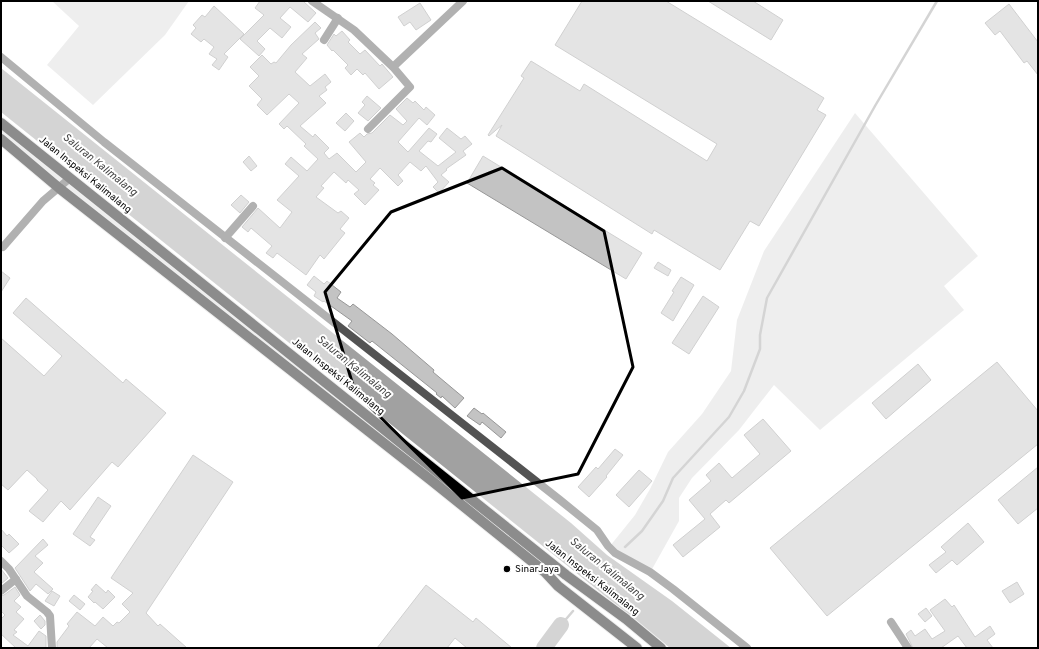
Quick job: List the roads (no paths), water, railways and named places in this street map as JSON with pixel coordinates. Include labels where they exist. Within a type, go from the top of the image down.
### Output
[{"type":"main road","name":"Jalan Inspeksi Kalimalang","points":[[1,123],[574,581],[626,619],[661,648]]},
{"type":"main road","points":[[1,139],[59,188],[432,481],[545,572],[558,586],[637,648]]},
{"type":"main road","points":[[243,333],[252,324]]},
{"type":"main road","points":[[432,481],[438,471]]},
{"type":"street","points":[[312,1],[354,30],[393,67],[410,88],[368,128]]},
{"type":"street","points":[[393,67],[463,1]]},
{"type":"street","points":[[324,40],[338,18]]},
{"type":"street","points":[[1,57],[104,142],[225,238],[560,500],[597,530],[615,553],[650,572],[674,589],[747,648]]},
{"type":"street","points":[[3,247],[43,201],[70,178]]},
{"type":"street","points":[[225,238],[252,206]]},
{"type":"street","points":[[1,561],[9,569],[27,596],[50,616],[52,648]]},
{"type":"street","points":[[1,591],[16,579]]},
{"type":"street","points":[[891,622],[908,648]]},
{"type":"water","name":"Saluran Kalimalang","points":[[1,68],[571,523],[607,555],[672,601],[731,648],[670,648],[1,112]]},
{"type":"waterway","points":[[625,547],[642,531],[663,501],[673,478],[729,417],[744,391],[760,349],[760,335],[767,298],[875,106],[937,1]]},
{"type":"waterway","points":[[561,625],[573,611]]},
{"type":"waterway","points":[[544,648],[561,625]]},
{"type":"place","name":"SinarJaya","points":[[507,569]]}]
